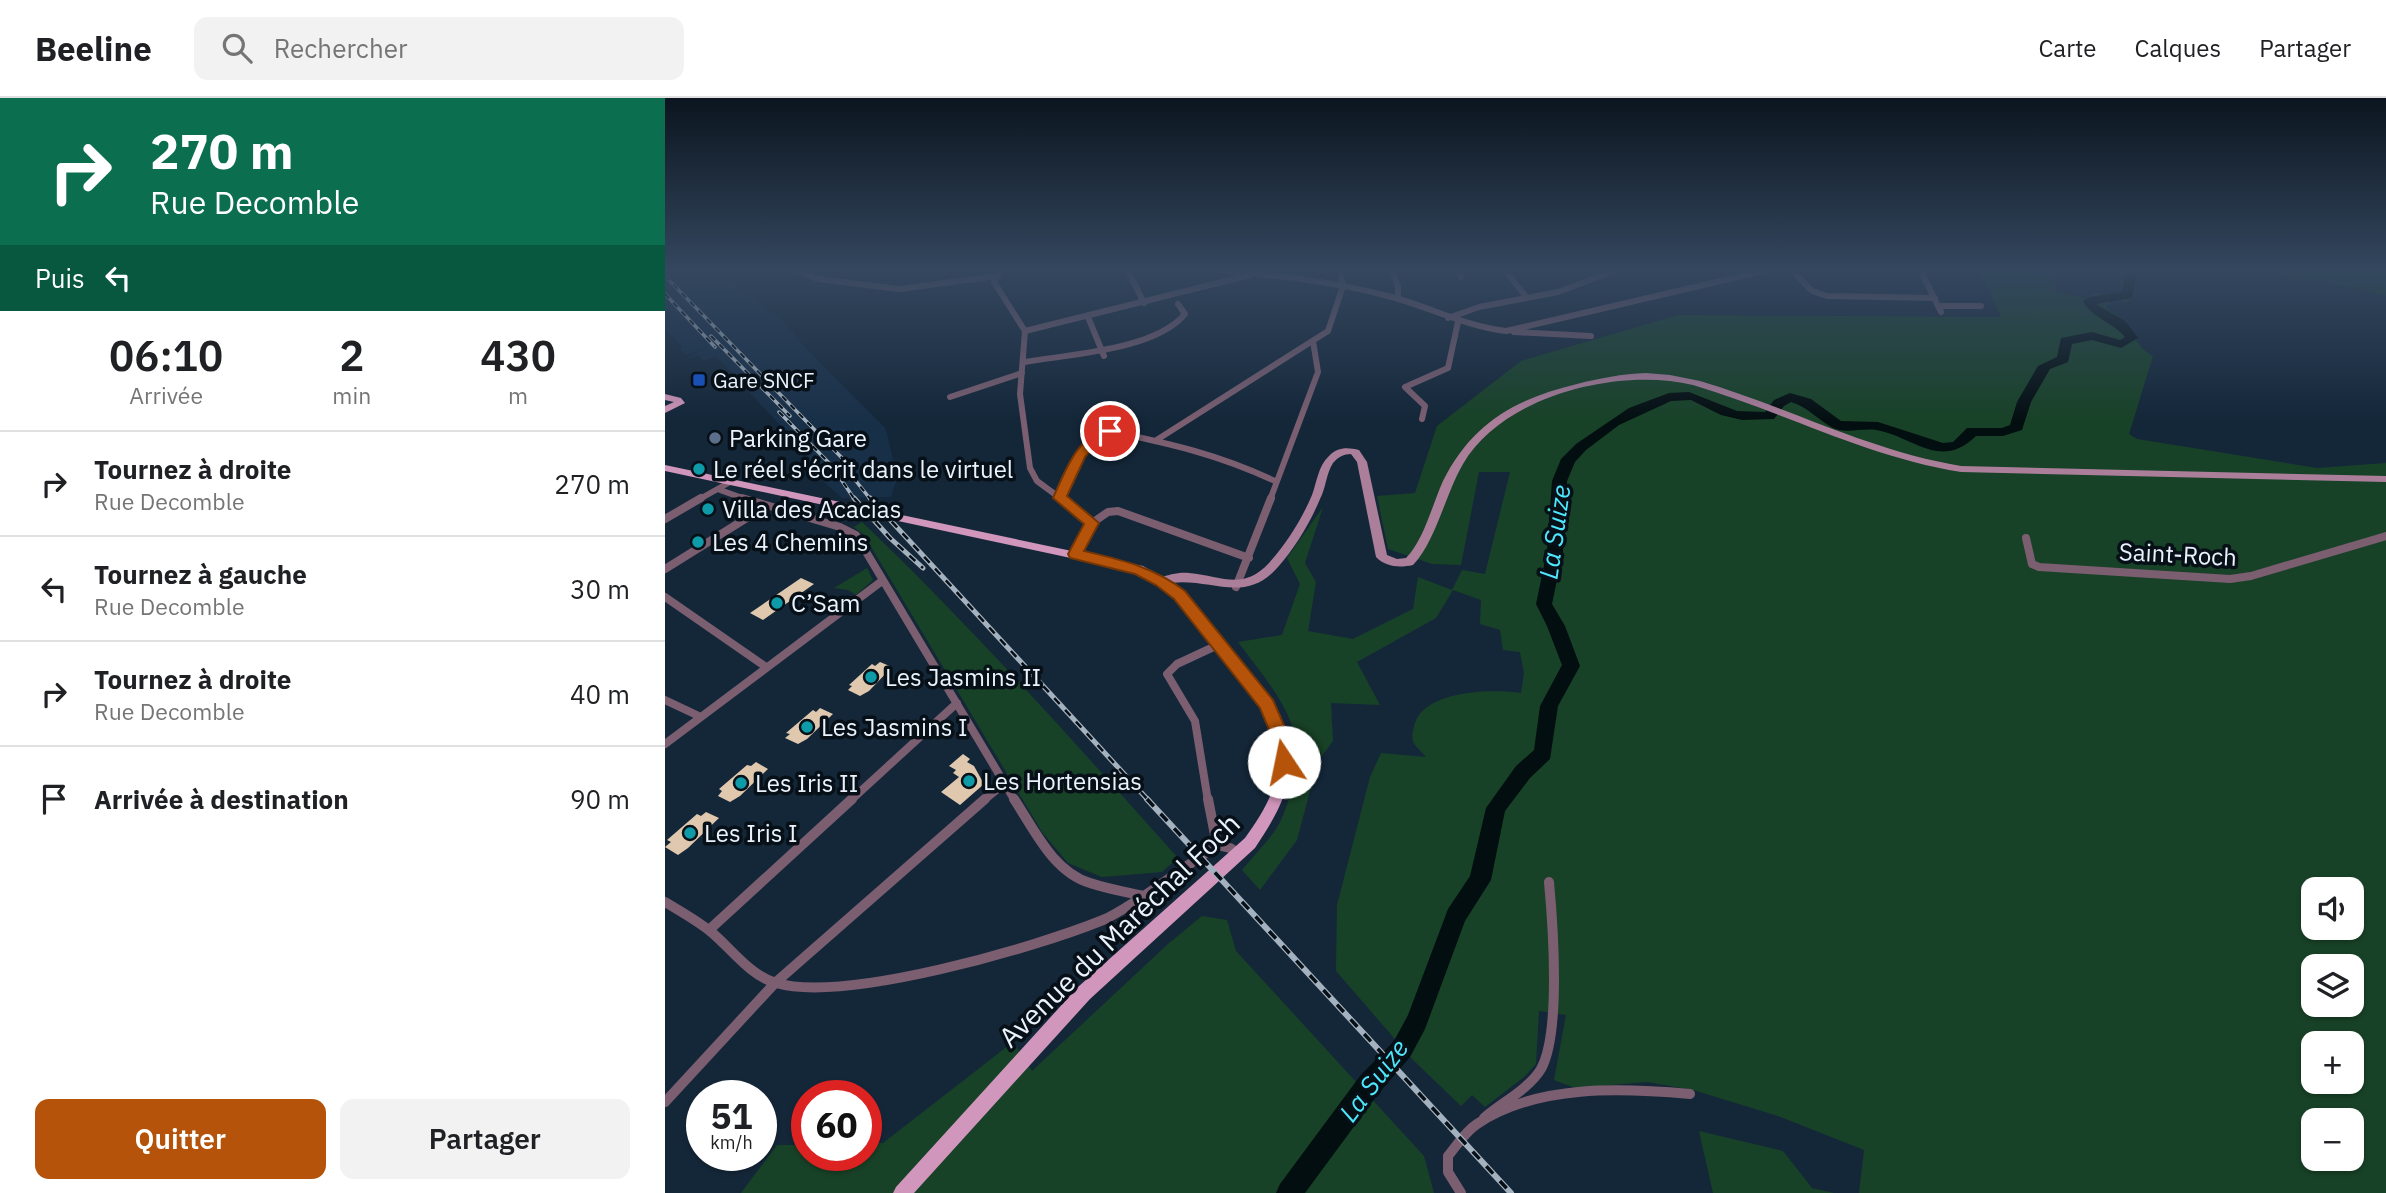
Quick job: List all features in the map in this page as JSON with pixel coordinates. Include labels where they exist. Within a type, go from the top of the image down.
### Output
[{"type":"main road","points":[[1162,581],[1171,577],[1186,577],[1236,587],[1256,581],[1274,565],[1311,507],[1326,469],[1336,455],[1350,450],[1360,458],[1380,551],[1388,561],[1402,564],[1409,562],[1419,552],[1452,474],[1465,453],[1501,417],[1554,392],[1598,382],[1656,376],[1696,383],[1903,459],[1961,469],[2386,479]]},
{"type":"main road","name":"Avenue du Maréchal Foch","points":[[665,468],[725,486],[1075,554],[1139,569],[1162,581],[1190,606],[1268,705],[1278,729],[1284,752],[1281,783],[1272,810],[1259,831],[1239,854],[1084,993],[902,1193]]},
{"type":"street","points":[[1018,320],[1025,331],[1025,362],[1020,394],[1030,468],[1037,481],[1091,523]]},
{"type":"street","points":[[1025,331],[1074,320]]},
{"type":"street","points":[[1089,320],[1104,356]]},
{"type":"street","points":[[1025,362],[1146,341],[1172,330],[1180,320]]},
{"type":"street","points":[[1155,441],[1328,331],[1332,320]]},
{"type":"street","points":[[1454,320],[1506,331],[1554,336],[1591,336]]},
{"type":"street","points":[[1506,331],[1553,320]]},
{"type":"street","points":[[1422,419],[1425,406],[1405,387],[1448,368],[1458,322]]},
{"type":"street","points":[[1236,587],[1318,372],[1313,341]]},
{"type":"street","points":[[950,397],[1022,373]]},
{"type":"street","points":[[1060,498],[1079,455],[1097,436],[1110,431],[1234,462],[1275,481]]},
{"type":"street","points":[[665,519],[725,486],[767,506],[852,532],[957,703],[1003,784],[1052,857],[1088,883],[1143,896]]},
{"type":"street","points":[[665,569],[767,506]]},
{"type":"street","points":[[1075,554],[1091,523],[1108,513],[1118,511],[1249,558]]},
{"type":"street","name":"Saint-Roch","points":[[2026,538],[2032,564],[2039,567],[2231,579],[2251,576],[2386,536]]},
{"type":"street","points":[[665,744],[881,581]]},
{"type":"street","points":[[667,601],[766,667]]},
{"type":"street","name":"Avenue du Maréchal Foch","points":[[1217,845],[1210,821],[1209,797],[1196,722],[1167,674],[1177,664],[1220,644]]},
{"type":"street","points":[[665,700],[701,717]]},
{"type":"street","points":[[709,930],[957,703]]},
{"type":"street","points":[[665,1102],[775,983],[948,829],[1003,784]]},
{"type":"street","points":[[665,902],[709,930],[746,964],[775,983],[821,988],[904,977],[1030,945],[1105,919],[1217,845],[1230,848],[1239,854]]},
{"type":"street","points":[[1461,1193],[1448,1172],[1448,1156],[1477,1124],[1534,1078],[1549,1044],[1549,882]]},
{"type":"street","points":[[1477,1124],[1515,1107],[1582,1094],[1651,1089],[1690,1094]]},
{"type":"shaded area","points":[[665,320],[782,320],[886,429],[897,478],[891,497],[842,498],[808,468],[798,452],[800,447],[716,356],[703,361],[698,355],[689,359],[687,357],[706,349],[685,355],[680,349],[682,347],[665,329]]},
{"type":"green space","points":[[1661,320],[2121,320],[2140,346],[2153,356],[2129,434],[2137,439],[2317,468],[2386,463],[2386,1193],[1859,1193],[1864,1150],[1778,1116],[1693,1090],[1647,1082],[1575,1088],[1554,1080],[1566,1015],[1539,1011],[1536,1064],[1524,1077],[1485,1107],[1472,1095],[1461,1106],[1413,1060],[1336,971],[1337,905],[1370,777],[1381,753],[1426,757],[1413,740],[1415,723],[1422,712],[1446,698],[1478,692],[1521,693],[1524,673],[1520,652],[1503,650],[1500,630],[1480,624],[1481,600],[1453,590],[1436,618],[1357,662],[1380,705],[1331,703],[1333,741],[1318,761],[1297,840],[1260,890],[1242,870],[1280,821],[1296,775],[1297,753],[1294,733],[1278,696],[1238,642],[1282,635],[1300,584],[1287,558],[1323,507],[1305,563],[1316,582],[1308,631],[1353,639],[1413,609],[1418,577],[1452,590],[1462,570],[1485,574],[1510,472],[1479,472],[1461,565],[1432,564],[1388,549],[1377,496],[1415,493],[1437,426],[1521,361]]},
{"type":"green space","points":[[862,522],[984,645],[1178,858],[1162,872],[1102,877],[1068,863],[1042,832],[864,535],[854,527]]},
{"type":"green space","points":[[867,568],[873,580],[856,595],[848,590],[834,588]]},
{"type":"green space","points":[[1202,916],[1227,920],[1236,951],[1424,1156],[1434,1193],[741,1193],[758,1171],[777,1171],[777,1145],[791,1145],[791,1171],[882,1171],[882,1143],[1013,1042],[1032,1071],[1168,944]]},
{"type":"green space","points":[[1699,1131],[1783,1151],[1812,1188],[1834,1193],[1713,1193]]},
{"type":"building","name":"C’Sam","points":[[801,578],[814,584],[763,620],[750,613]]},
{"type":"building","name":"Les Jasmins II","points":[[880,662],[892,667],[869,691],[860,696],[848,690],[852,686],[849,685],[872,664],[875,666]]},
{"type":"building","name":"Les Jasmins I","points":[[820,708],[833,714],[807,739],[798,744],[785,738],[790,734],[786,733],[813,710],[816,712]]},
{"type":"building","name":"Les Hortensias","points":[[963,754],[970,759],[967,762],[974,766],[984,784],[960,805],[941,792],[959,777],[953,773],[956,770],[949,766]]},
{"type":"building","name":"Les Iris II","points":[[756,762],[768,769],[740,796],[730,802],[718,796],[722,791],[719,789],[747,765],[751,766]]},
{"type":"building","name":"Les Iris I","points":[[706,812],[719,818],[688,848],[678,855],[665,847],[671,842],[667,840],[697,814],[701,816]]},
{"type":"waterway","name":"La Suize","points":[[1289,1193],[1369,1085],[1402,1049],[1417,1021],[1456,916],[1480,880],[1496,808],[1523,772],[1543,753],[1549,706],[1557,687],[1571,666],[1556,626],[1544,604],[1555,551],[1560,481],[1569,459],[1596,434],[1633,411],[1669,397],[1682,395],[1695,397],[1732,414],[1751,417],[1769,416],[1779,403],[1790,397],[1806,402],[1838,425],[1878,426],[1942,448],[1957,446],[1972,431],[2003,432],[2017,427],[2021,409],[2045,366],[2063,359],[2066,341],[2092,336],[2121,344],[2132,338],[2115,320]]},
{"type":"railway","points":[[690,320],[715,347]]},
{"type":"railway","points":[[708,320],[844,460],[852,476],[871,500]]},
{"type":"railway","points":[[711,336],[790,416]]},
{"type":"railway","points":[[779,412],[832,466],[855,500]]},
{"type":"railway","points":[[854,498],[890,538],[923,568]]},
{"type":"railway","points":[[870,498],[1149,801]]},
{"type":"railway","points":[[1147,799],[1511,1193]]},
{"type":"place","name":"Gare SNCF","points":[[699,380]]},
{"type":"place","name":"Parking Gare","points":[[715,438]]},
{"type":"place","name":"Le réel s'écrit dans le virtuel","points":[[699,469]]},
{"type":"place","name":"Villa des Acacias","points":[[708,509]]},
{"type":"place","name":"Les 4 Chemins","points":[[698,542]]},
{"type":"place","name":"C’Sam","points":[[777,603]]},
{"type":"place","name":"Les Jasmins II","points":[[871,677]]},
{"type":"place","name":"Les Jasmins I","points":[[807,727]]},
{"type":"place","name":"Les Hortensias","points":[[969,781]]},
{"type":"place","name":"Les Iris II","points":[[741,783]]},
{"type":"place","name":"Les Iris I","points":[[690,833]]},
{"type":"route","points":[[1110,431],[1097,436],[1079,455],[1060,498],[1091,523],[1075,554],[1139,569],[1162,581],[1180,595],[1268,705],[1282,739],[1284,762]]}]
